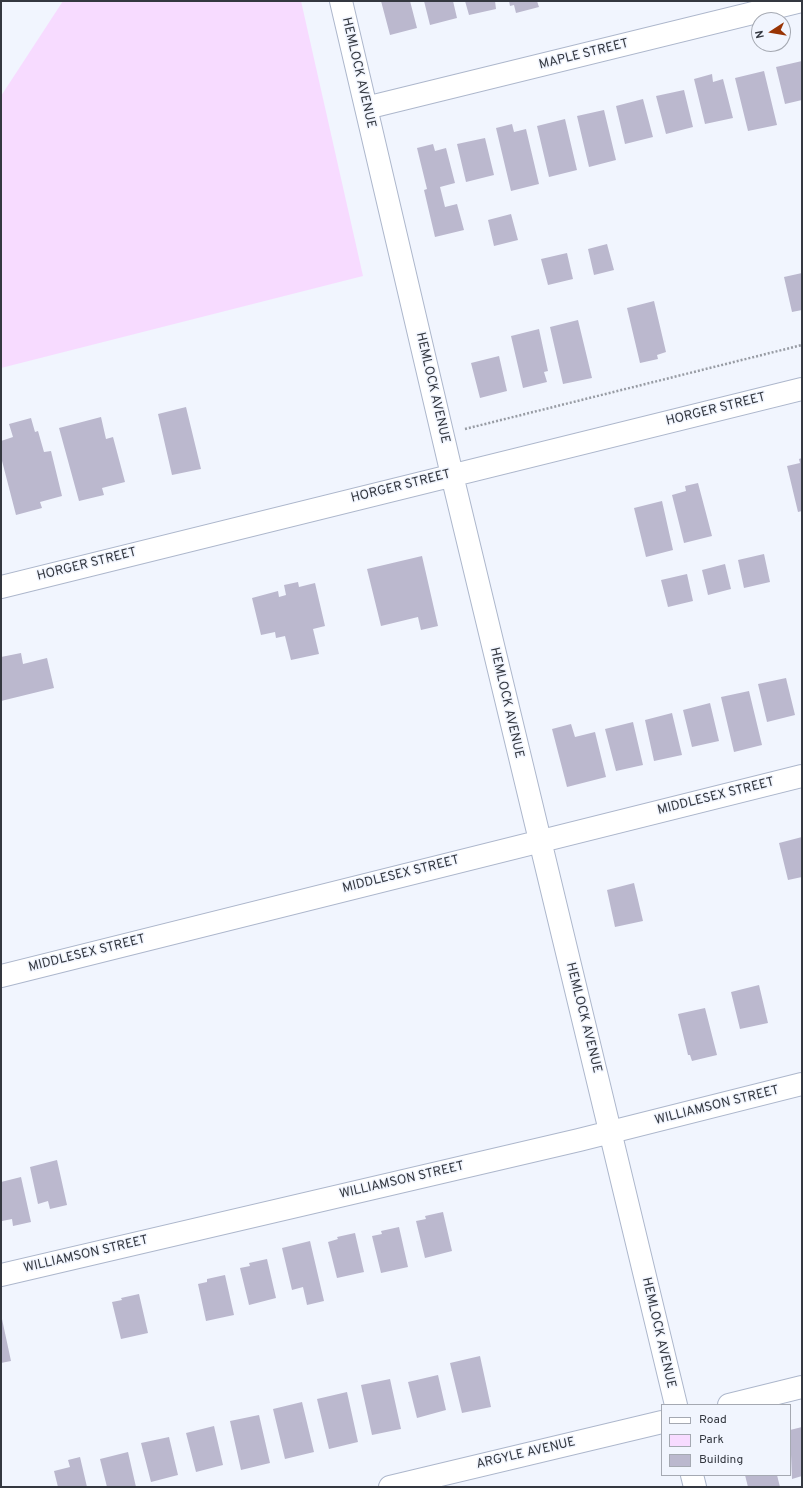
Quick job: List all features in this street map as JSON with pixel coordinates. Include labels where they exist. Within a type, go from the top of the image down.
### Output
[{"type":"street","name":"HEMLOCK AVENUE","points":[[340,1],[539,842],[676,1404]]},
{"type":"street","name":"MAPLE STREET","points":[[366,108],[802,1]]},
{"type":"street","name":"HORGER STREET","points":[[1,587],[802,389]]},
{"type":"street","name":"MIDDLESEX STREET","points":[[1,976],[802,776]]},
{"type":"street","name":"WILLIAMSON STREET","points":[[1,1275],[610,1132],[802,1084]]},
{"type":"street","points":[[734,1404],[802,1387]]},
{"type":"street","name":"ARGYLE AVENUE","points":[[390,1487],[661,1422]]},
{"type":"street","points":[[692,1476],[695,1487]]},
{"type":"path","points":[[462,429],[802,344]]},
{"type":"green space","points":[[63,1],[301,1],[363,276],[1,368],[1,96]]},
{"type":"building","points":[[381,1],[410,1],[417,28],[390,35]]},
{"type":"building","points":[[424,1],[453,1],[457,18],[430,25]]},
{"type":"building","points":[[465,1],[495,1],[496,9],[469,15]]},
{"type":"building","points":[[509,1],[537,1],[539,7],[516,13],[514,5],[510,6]]},
{"type":"building","points":[[802,61],[802,100],[785,104],[776,67]]},
{"type":"building","points":[[764,71],[777,125],[748,131],[735,78]]},
{"type":"building","points":[[712,74],[713,82],[723,79],[733,118],[705,124],[694,79]]},
{"type":"building","points":[[684,90],[693,127],[666,134],[656,96]]},
{"type":"building","points":[[643,99],[653,137],[625,144],[616,106]]},
{"type":"building","points":[[604,110],[616,160],[589,167],[577,116]]},
{"type":"building","points":[[565,119],[577,170],[549,177],[537,126]]},
{"type":"building","points":[[512,124],[514,132],[526,129],[539,184],[511,191],[496,128]]},
{"type":"building","points":[[485,138],[494,175],[466,182],[457,144]]},
{"type":"building","points":[[433,144],[435,151],[446,148],[455,183],[440,187],[445,207],[457,204],[464,230],[435,237],[424,190],[427,189],[417,148]]},
{"type":"building","points":[[511,214],[518,240],[494,246],[488,220]]},
{"type":"building","points":[[607,244],[614,270],[594,275],[588,249]]},
{"type":"building","points":[[567,253],[573,279],[548,285],[541,259]]},
{"type":"building","points":[[802,273],[802,310],[792,312],[784,277]]},
{"type":"building","points":[[654,301],[666,352],[657,355],[658,359],[640,363],[627,308]]},
{"type":"building","points":[[578,320],[592,378],[563,384],[550,327]]},
{"type":"building","points":[[539,329],[548,371],[544,372],[547,382],[523,388],[511,336]]},
{"type":"building","points":[[499,356],[507,391],[480,398],[471,363]]},
{"type":"building","points":[[186,407],[201,469],[172,475],[158,414]]},
{"type":"building","points":[[101,417],[106,439],[113,437],[125,482],[102,488],[104,495],[79,501],[59,428]]},
{"type":"building","points":[[31,418],[35,432],[38,431],[44,452],[51,451],[62,496],[40,502],[42,508],[16,515],[1,457],[1,441],[13,437],[9,424]]},
{"type":"building","points":[[802,458],[802,511],[798,512],[787,466],[800,463],[799,459]]},
{"type":"building","points":[[698,483],[712,536],[684,543],[672,495],[686,491],[685,486]]},
{"type":"building","points":[[662,501],[673,550],[646,557],[634,508]]},
{"type":"building","points":[[764,554],[770,582],[744,588],[738,560]]},
{"type":"building","points":[[422,556],[438,626],[421,630],[418,617],[381,626],[367,569]]},
{"type":"building","points":[[725,564],[731,589],[708,595],[702,570]]},
{"type":"building","points":[[687,574],[693,601],[668,607],[661,580]]},
{"type":"building","points":[[298,582],[299,587],[315,583],[325,626],[313,629],[319,654],[291,660],[285,636],[276,638],[275,632],[261,635],[252,598],[278,591],[279,597],[286,595],[284,585]]},
{"type":"building","points":[[21,653],[23,664],[47,658],[54,688],[1,701],[1,657]]},
{"type":"building","points":[[786,678],[795,715],[767,722],[758,684]]},
{"type":"building","points":[[749,691],[762,745],[734,752],[721,697]]},
{"type":"building","points":[[710,703],[719,741],[692,747],[683,710]]},
{"type":"building","points":[[672,713],[682,755],[654,761],[645,720]]},
{"type":"building","points":[[633,722],[643,765],[616,771],[605,729]]},
{"type":"building","points":[[571,724],[575,737],[595,732],[606,777],[567,787],[552,729]]},
{"type":"building","points":[[802,837],[802,877],[788,880],[779,843]]},
{"type":"building","points":[[634,883],[643,921],[615,927],[607,890]]},
{"type":"building","points":[[759,985],[768,1023],[740,1029],[731,992]]},
{"type":"building","points":[[705,1008],[717,1055],[692,1061],[690,1055],[688,1055],[678,1014]]},
{"type":"building","points":[[57,1160],[67,1205],[50,1209],[48,1201],[38,1204],[30,1167]]},
{"type":"building","points":[[21,1177],[31,1222],[13,1226],[12,1219],[2,1221],[1,1182]]},
{"type":"building","points":[[443,1212],[452,1251],[425,1258],[416,1221],[426,1219],[425,1216]]},
{"type":"building","points":[[399,1227],[408,1267],[381,1273],[372,1236],[382,1234],[381,1231]]},
{"type":"building","points":[[355,1233],[364,1272],[337,1278],[328,1242],[338,1239],[337,1237]]},
{"type":"building","points":[[310,1241],[324,1301],[307,1305],[303,1287],[292,1290],[282,1248]]},
{"type":"building","points":[[267,1259],[276,1298],[249,1305],[240,1268],[250,1266],[249,1263]]},
{"type":"building","points":[[225,1275],[234,1315],[206,1321],[198,1284],[207,1282],[207,1279]]},
{"type":"building","points":[[139,1294],[148,1333],[121,1339],[112,1302],[122,1300],[121,1298]]},
{"type":"building","points":[[2,1319],[11,1361],[1,1363],[1,1320]]},
{"type":"building","points":[[480,1356],[491,1407],[462,1413],[450,1363]]},
{"type":"building","points":[[438,1375],[446,1410],[417,1418],[408,1382]]},
{"type":"building","points":[[390,1379],[401,1429],[372,1435],[361,1385]]},
{"type":"building","points":[[347,1392],[358,1442],[329,1449],[317,1399]]},
{"type":"building","points":[[302,1402],[314,1452],[285,1459],[273,1409]]},
{"type":"building","points":[[259,1415],[270,1463],[241,1470],[230,1421]]},
{"type":"building","points":[[214,1426],[223,1465],[196,1472],[186,1433]]},
{"type":"building","points":[[802,1427],[802,1476],[792,1479],[791,1454],[791,1430]]},
{"type":"building","points":[[169,1437],[178,1475],[151,1482],[141,1443]]},
{"type":"building","points":[[128,1452],[136,1487],[107,1487],[100,1459]]},
{"type":"building","points":[[80,1457],[87,1487],[58,1487],[54,1471],[70,1467],[68,1460]]},
{"type":"building","points":[[745,1476],[777,1476],[780,1487],[748,1487]]}]
